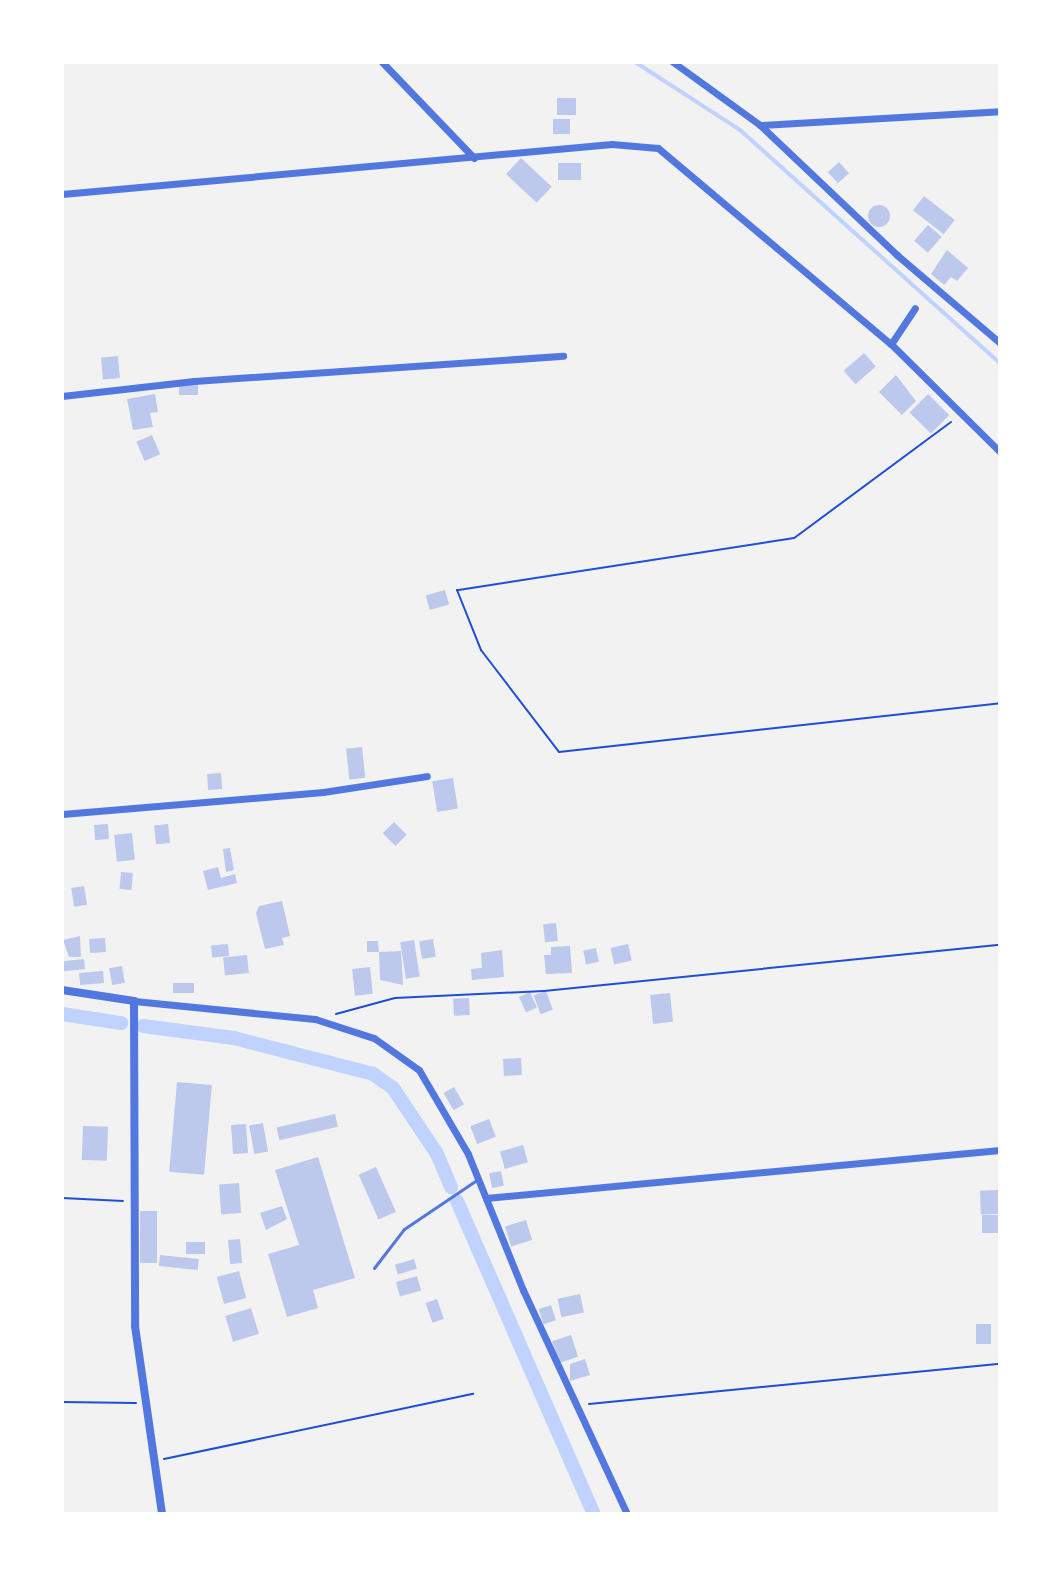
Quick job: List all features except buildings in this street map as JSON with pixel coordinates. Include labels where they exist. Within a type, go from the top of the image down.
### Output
[{"type":"street","points":[[382,62],[474,158]]},
{"type":"street","points":[[673,62],[760,125],[930,289],[1000,343]]},
{"type":"street","points":[[760,125],[1000,111]]},
{"type":"street","points":[[62,194],[612,144],[658,148],[891,344],[1000,452]]},
{"type":"street","points":[[891,344],[915,308]]},
{"type":"street","points":[[62,396],[194,381],[563,356]]},
{"type":"street","points":[[62,814],[323,792],[427,776]]},
{"type":"street","points":[[62,990],[134,1001],[315,1019],[374,1038],[419,1070],[454,1125],[627,1514]]},
{"type":"street","points":[[134,1001],[135,1326],[162,1514]]},
{"type":"street","points":[[486,1198],[1000,1150]]},
{"type":"lane","points":[[374,1268],[404,1229],[478,1179]]},
{"type":"path","points":[[962,414],[794,538],[457,590],[481,650],[559,752],[1000,703]]},
{"type":"path","points":[[315,1019],[395,998],[544,991],[1000,945]]},
{"type":"path","points":[[62,1198],[133,1201]]},
{"type":"path","points":[[576,1405],[1000,1364]]},
{"type":"path","points":[[155,1461],[473,1394]]},
{"type":"path","points":[[62,1402],[145,1403]]},
{"type":"waterway","points":[[635,62],[740,130],[1000,363]]},
{"type":"waterway","points":[[62,1014],[121,1023]]},
{"type":"waterway","points":[[143,1026],[234,1038],[373,1074],[393,1088],[437,1154],[451,1187]]},
{"type":"waterway","points":[[457,1201],[594,1514]]}]
